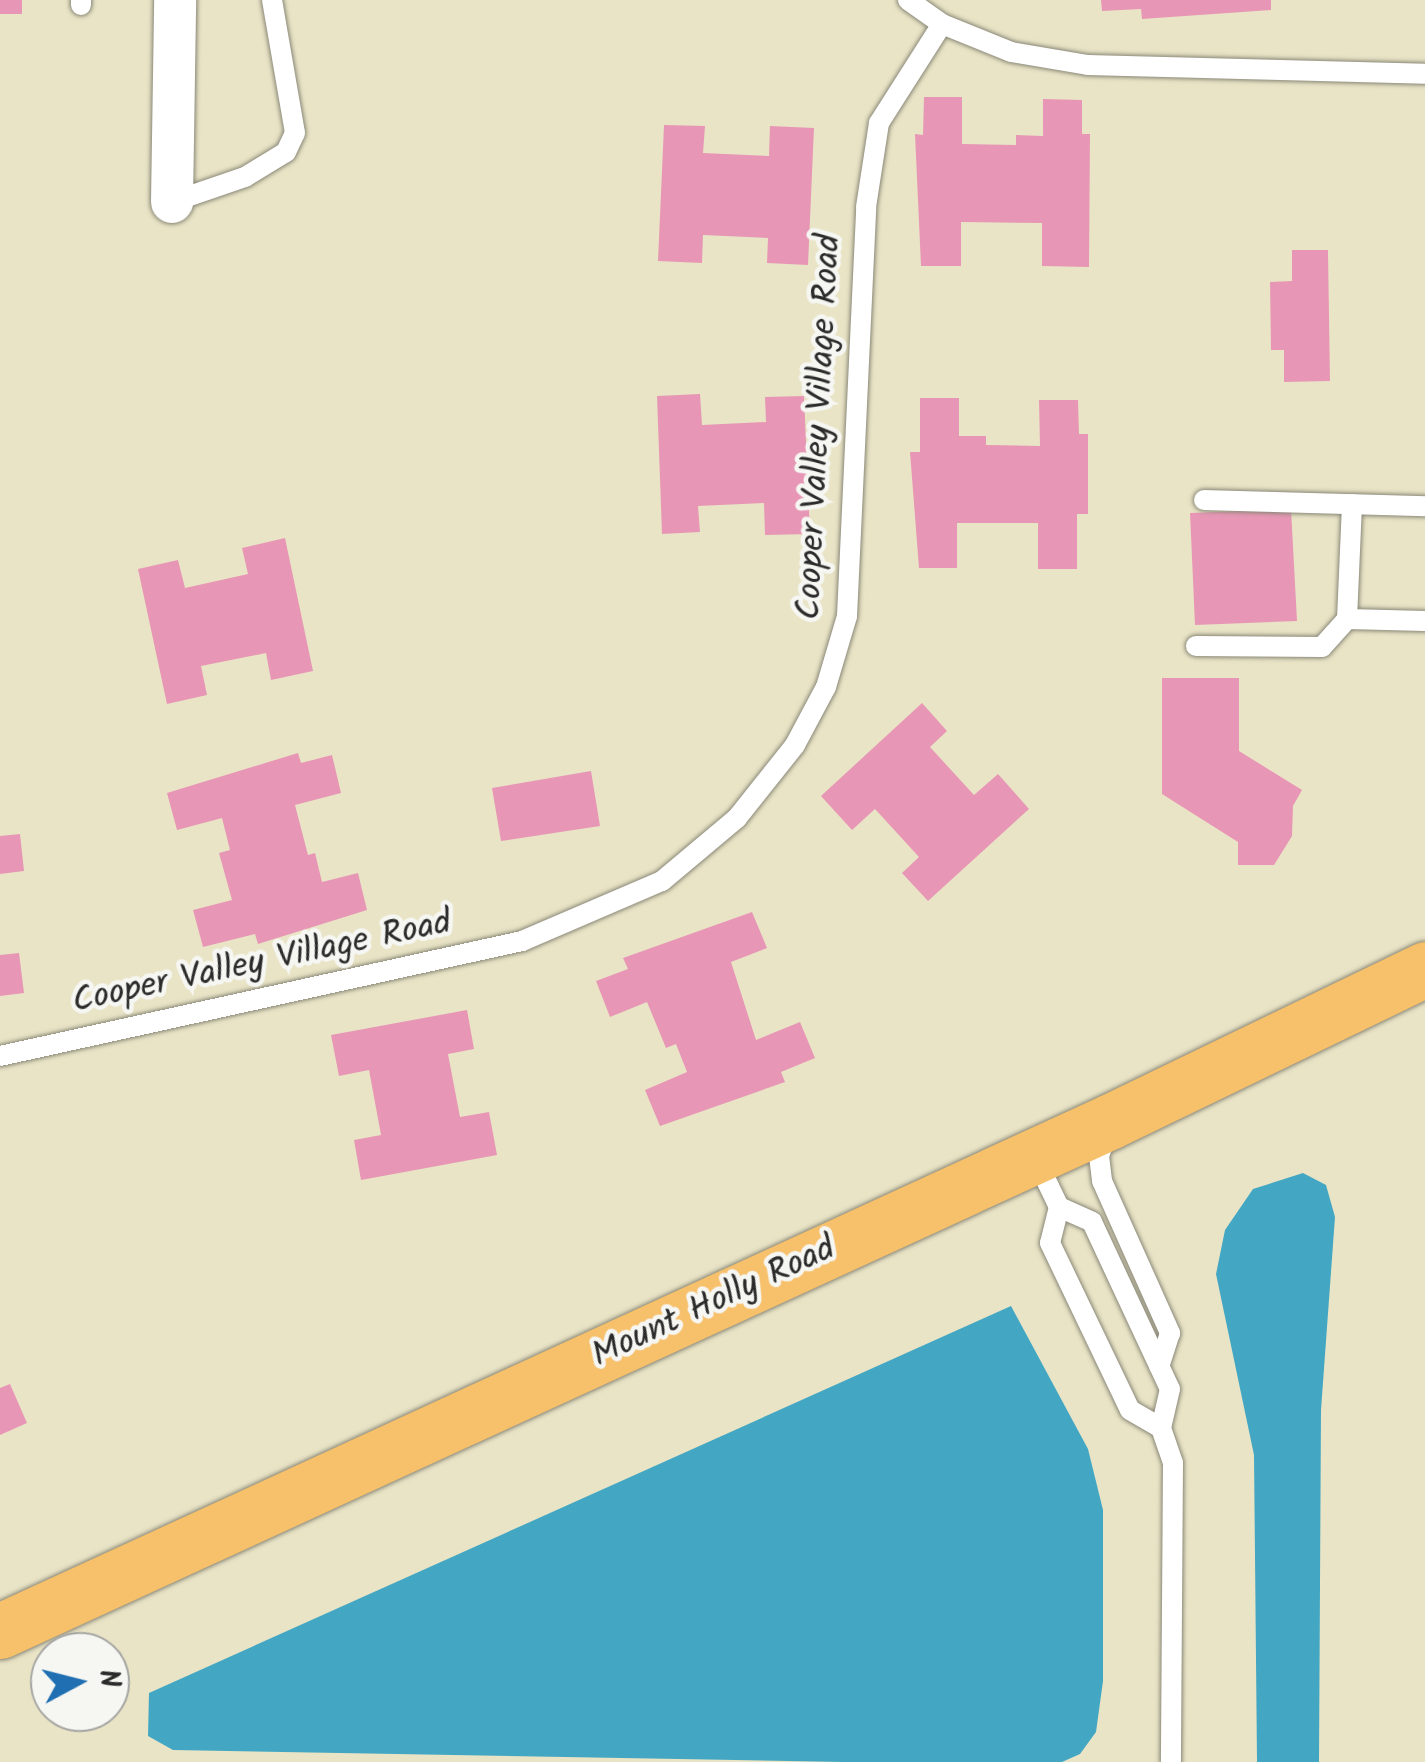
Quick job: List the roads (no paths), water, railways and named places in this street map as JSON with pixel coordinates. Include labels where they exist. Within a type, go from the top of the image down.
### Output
[{"type":"main road","name":"Mount Holly Road","points":[[0,1632],[1111,1120],[1425,969]]},
{"type":"street","points":[[172,202],[175,0]]},
{"type":"lane","points":[[172,202],[246,177],[286,152],[295,133],[272,0]]},
{"type":"lane","points":[[908,0],[942,24],[1011,52],[1088,66],[1425,74]]},
{"type":"lane","name":"Cooper Valley Village Road","points":[[0,1056],[522,941],[662,881],[738,818],[795,745],[826,687],[847,616],[866,207],[879,123],[942,24]]},
{"type":"lane","points":[[1204,500],[1425,506]]},
{"type":"lane","points":[[1196,646],[1322,647],[1347,619],[1352,504]]},
{"type":"lane","points":[[1347,619],[1425,621]]},
{"type":"lane","points":[[1111,1120],[1099,1156],[1102,1181],[1170,1333],[1159,1366]]},
{"type":"lane","points":[[1035,1155],[1058,1207],[1050,1243],[1130,1410],[1160,1428],[1174,1462],[1171,1762]]},
{"type":"lane","points":[[1058,1207],[1092,1222],[1159,1366],[1170,1390],[1160,1428]]},
{"type":"water","points":[[1303,1173],[1326,1185],[1335,1217],[1321,1410],[1319,1762],[1257,1762],[1254,1455],[1216,1274],[1225,1230],[1253,1189]]},
{"type":"water","points":[[1011,1306],[1088,1449],[1103,1510],[1103,1681],[1096,1732],[1080,1754],[1062,1762],[842,1762],[173,1750],[148,1736],[149,1693]]}]
